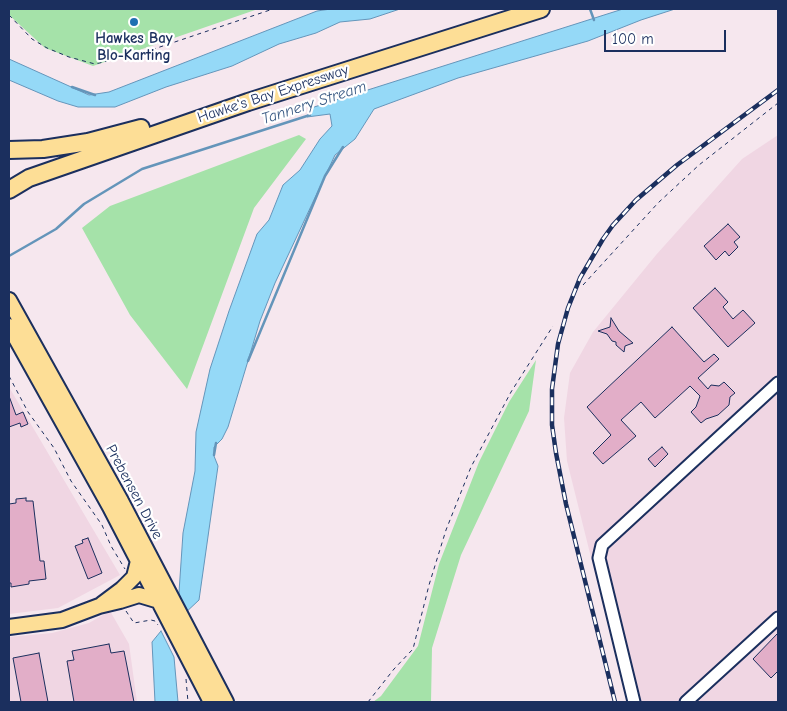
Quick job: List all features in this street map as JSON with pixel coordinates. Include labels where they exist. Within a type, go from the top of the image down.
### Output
[{"type":"highway","name":"Hawke's Bay Expressway","points":[[9,150],[67,146],[131,131],[515,9]]},
{"type":"highway","name":"Hawke's Bay Expressway","points":[[9,190],[29,178],[240,104],[541,9]]},
{"type":"main road","name":"Prebensen Drive","points":[[9,300],[116,492],[226,702]]},
{"type":"main road","name":"Prebensen Drive","points":[[9,326],[49,395],[211,702]]},
{"type":"main road","points":[[99,606],[134,578],[138,561]]},
{"type":"main road","points":[[9,627],[62,620],[99,606],[139,595],[159,601]]},
{"type":"lane","points":[[634,702],[599,558],[602,545],[778,382]]},
{"type":"lane","points":[[686,702],[778,618]]},
{"type":"path","points":[[9,15],[32,39],[47,48],[69,57],[95,64],[142,53],[272,9]]},
{"type":"path","points":[[583,285],[658,203],[699,165],[778,103]]},
{"type":"path","points":[[368,702],[394,669],[413,649],[424,602],[446,530],[472,467],[511,392],[554,326]]},
{"type":"path","points":[[9,376],[28,412],[54,448],[71,481],[102,525],[111,546],[126,570]]},
{"type":"path","points":[[120,601],[134,623],[155,621],[160,628]]},
{"type":"path","points":[[186,679],[188,702]]},
{"type":"shaded area","points":[[778,135],[778,702],[627,702],[567,461],[564,418],[570,373],[593,332],[656,255],[742,159]]},
{"type":"shaded area","points":[[9,387],[120,575],[58,608],[9,614]]},
{"type":"shaded area","points":[[110,611],[129,644],[137,702],[9,702],[9,637],[52,633],[89,623]]},
{"type":"green space","points":[[9,9],[258,9],[93,66],[45,48],[9,15]]},
{"type":"green space","points":[[299,135],[306,139],[254,208],[187,389],[130,315],[82,228],[110,206]]},
{"type":"green space","points":[[536,360],[529,411],[461,555],[432,648],[431,702],[373,702],[381,696],[418,646],[439,564],[479,462],[509,402]]},
{"type":"water","points":[[331,9],[400,9],[370,19],[340,22],[316,33],[279,44],[232,66],[166,87],[115,107],[78,107],[58,101],[9,80],[9,59],[89,95],[109,92],[317,11]]},
{"type":"water","points":[[623,9],[675,9],[588,41],[458,78],[374,109],[355,139],[335,155],[275,283],[260,321],[228,427],[222,439],[214,447],[214,456],[218,466],[199,600],[183,615],[178,607],[183,533],[195,471],[196,432],[210,369],[257,234],[269,220],[283,185],[300,170],[320,139],[332,126],[330,114],[307,117],[311,108]]},
{"type":"water","points":[[161,631],[174,657],[178,702],[155,702],[152,642]]},
{"type":"building","points":[[728,224],[740,237],[734,242],[738,247],[729,256],[725,251],[716,260],[704,246]]},
{"type":"building","points":[[715,288],[728,302],[723,307],[733,319],[743,310],[755,323],[728,347],[693,308]]},
{"type":"building","points":[[611,318],[619,331],[633,343],[625,346],[624,352],[607,334],[598,331],[610,327]]},
{"type":"building","points":[[672,327],[704,362],[714,354],[719,359],[698,378],[708,389],[711,385],[719,386],[724,382],[735,393],[730,397],[729,405],[718,415],[701,423],[691,412],[696,407],[700,396],[690,386],[655,418],[641,402],[621,420],[636,436],[603,464],[593,453],[611,435],[587,407]]},
{"type":"building","points":[[9,396],[16,415],[23,412],[28,424],[21,427],[20,423],[9,427]]},
{"type":"building","points":[[662,447],[668,454],[655,467],[648,459]]},
{"type":"building","points":[[26,498],[26,501],[33,501],[40,561],[44,561],[46,579],[29,581],[29,584],[11,587],[11,583],[9,583],[9,504],[16,503],[16,499]]},
{"type":"building","points":[[88,538],[102,573],[88,579],[75,546],[83,543],[82,540]]},
{"type":"building","points":[[778,633],[778,671],[771,678],[753,659]]},
{"type":"building","points":[[109,644],[111,653],[124,651],[134,702],[74,702],[67,661],[74,660],[72,651]]},
{"type":"building","points":[[39,653],[48,702],[21,702],[13,658]]},
{"type":"waterway","points":[[590,9],[594,20]]},
{"type":"waterway","points":[[72,87],[95,95]]},
{"type":"waterway","name":"Tannery Stream","points":[[9,256],[56,229],[84,204],[142,169],[310,115]]},
{"type":"waterway","points":[[248,361],[325,176],[343,147]]},
{"type":"waterway","points":[[214,455],[216,443]]},
{"type":"railway","points":[[615,702],[566,504],[556,453],[552,425],[552,389],[558,344],[568,308],[580,278],[613,225],[636,200],[677,165],[778,90]]},
{"type":"place","name":"Hawkes Bay Blo-Karting","points":[[134,22]]}]
